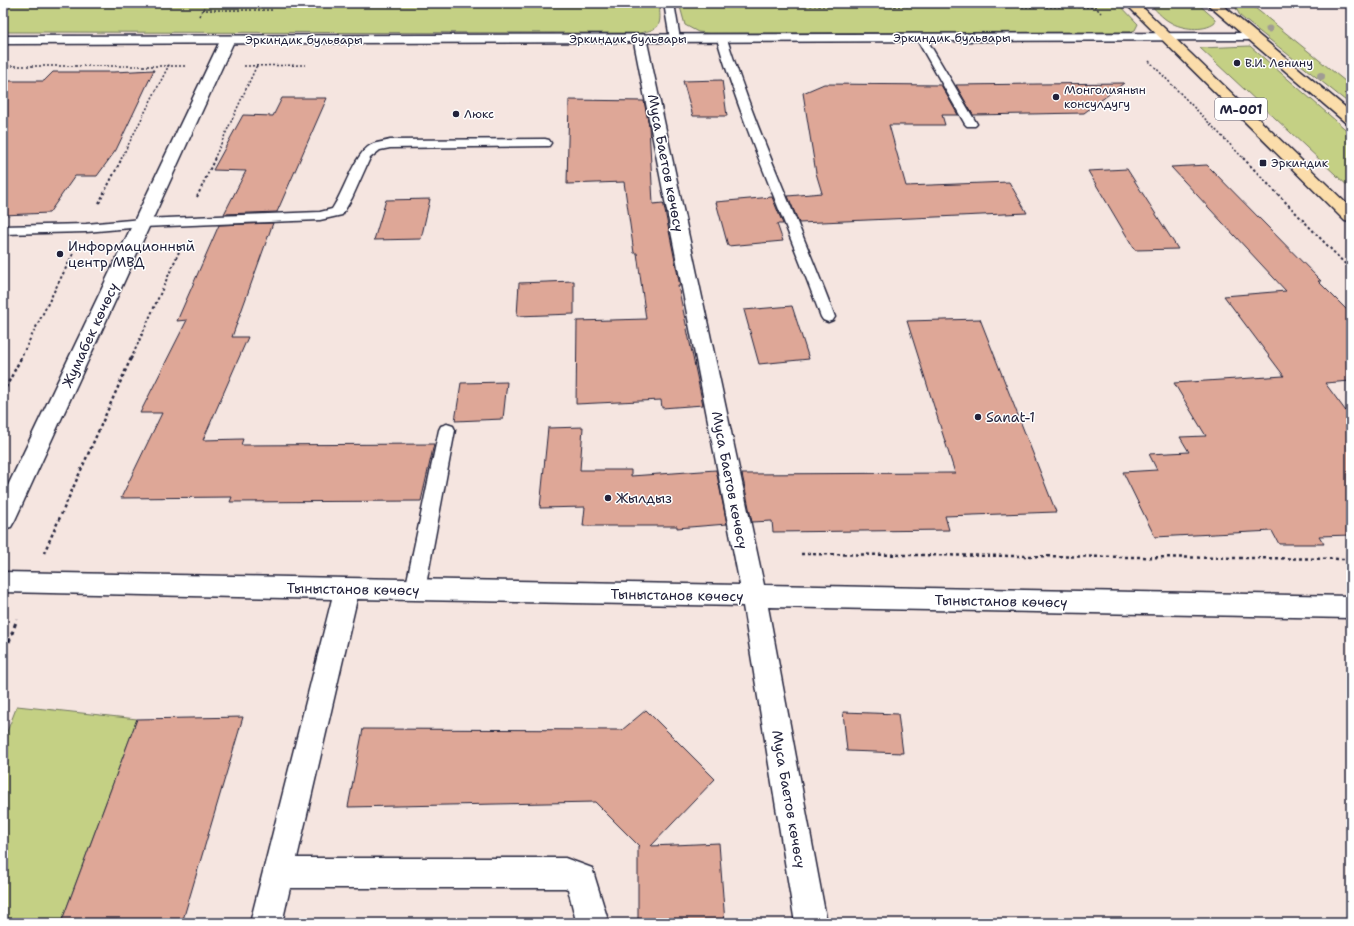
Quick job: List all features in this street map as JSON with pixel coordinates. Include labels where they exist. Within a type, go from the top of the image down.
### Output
[{"type":"main road","name":"М-001","points":[[1131,3],[1168,37],[1351,217]]},
{"type":"main road","points":[[1212,3],[1351,120]]},
{"type":"street","name":"Эркиндик бульвары","points":[[3,40],[1252,37]]},
{"type":"street","name":"Муса Баетов көчөсү","points":[[640,39],[754,596],[811,923]]},
{"type":"street","name":"Жумабек көчөсү","points":[[3,520],[227,40]]},
{"type":"street","name":"Тыныстанов көчөсү","points":[[3,582],[1351,607]]},
{"type":"street","points":[[266,923],[346,589]]},
{"type":"street","points":[[278,873],[565,873],[581,879],[591,917],[591,923]]},
{"type":"lane","points":[[669,3],[675,39]]},
{"type":"lane","points":[[921,38],[971,124]]},
{"type":"lane","points":[[722,39],[731,72],[748,119],[813,272],[828,316]]},
{"type":"lane","points":[[3,230],[86,228],[142,223],[192,223],[320,216],[337,212],[346,198],[365,156],[376,147],[390,144],[545,143]]},
{"type":"lane","points":[[415,590],[447,430]]},
{"type":"path","points":[[153,3],[206,4]]},
{"type":"path","points":[[202,10],[273,10]]},
{"type":"path","points":[[43,555],[192,223],[197,197],[257,66],[258,60]]},
{"type":"path","points":[[1148,60],[1351,270]]},
{"type":"path","points":[[3,66],[188,66]]},
{"type":"path","points":[[242,66],[273,66]]},
{"type":"path","points":[[801,554],[1351,559]]},
{"type":"path","points":[[9,642],[17,619]]},
{"type":"green space","points":[[3,3],[659,3],[660,21],[656,28],[639,33],[3,32]]},
{"type":"green space","points":[[679,3],[1118,3],[1138,24],[1135,30],[1130,32],[709,33],[698,32],[685,25]]},
{"type":"green space","points":[[1149,3],[1197,3],[1215,19],[1215,23],[1205,28],[1186,28],[1164,18]]},
{"type":"green space","points":[[1249,3],[1351,86],[1351,105],[1240,16],[1235,6]]},
{"type":"green space","points":[[1250,46],[1351,134],[1351,189],[1200,48]]},
{"type":"green space","points":[[17,706],[137,719],[61,923],[3,923],[3,742]]},
{"type":"building","points":[[154,70],[116,150],[97,176],[75,176],[49,213],[3,215],[3,81],[44,81],[53,72],[114,72]]},
{"type":"building","points":[[722,80],[727,116],[693,116],[683,81]]},
{"type":"building","points":[[1124,83],[1084,113],[973,115],[956,85]]},
{"type":"building","points":[[824,84],[941,85],[958,115],[942,115],[945,125],[889,125],[906,186],[1009,182],[1027,213],[799,223],[788,196],[822,193],[816,173],[803,93]]},
{"type":"building","points":[[282,98],[327,98],[277,212],[224,214],[246,171],[213,170],[243,115],[273,116]]},
{"type":"building","points":[[569,100],[644,101],[649,126],[653,204],[663,203],[664,206],[680,286],[678,286],[703,405],[662,408],[661,400],[576,404],[577,321],[646,319],[637,253],[634,253],[624,182],[567,184]]},
{"type":"building","points":[[1207,165],[1321,281],[1318,281],[1351,314],[1351,381],[1325,383],[1351,418],[1351,535],[1319,536],[1324,544],[1279,544],[1272,531],[1155,537],[1123,472],[1157,470],[1149,454],[1189,452],[1180,437],[1206,436],[1174,383],[1284,376],[1224,296],[1286,291],[1171,167]]},
{"type":"building","points":[[1127,169],[1178,249],[1135,250],[1088,171]]},
{"type":"building","points":[[772,197],[783,224],[777,224],[783,241],[728,246],[716,202]]},
{"type":"building","points":[[430,199],[421,239],[374,240],[386,200]]},
{"type":"building","points":[[273,223],[232,337],[248,337],[203,440],[243,439],[241,445],[434,444],[421,501],[230,502],[232,497],[121,498],[162,413],[140,413],[187,320],[177,321],[219,225]]},
{"type":"building","points":[[574,281],[574,314],[517,316],[519,283]]},
{"type":"building","points":[[792,306],[809,359],[759,364],[744,310]]},
{"type":"building","points":[[980,319],[1056,512],[945,516],[949,530],[773,532],[772,521],[752,522],[742,474],[955,473],[907,321]]},
{"type":"building","points":[[507,382],[503,419],[455,421],[461,383]]},
{"type":"building","points":[[583,427],[580,470],[631,470],[631,476],[716,470],[727,524],[677,528],[677,526],[583,526],[585,507],[540,508],[548,428]]},
{"type":"building","points":[[646,710],[715,779],[651,846],[719,843],[725,923],[638,923],[639,846],[595,802],[348,807],[363,729],[622,730]]},
{"type":"building","points":[[843,712],[898,714],[903,753],[847,751]]},
{"type":"building","points":[[243,717],[182,923],[61,923],[137,719]]},
{"type":"place","name":"В.И. Ленину","points":[[1237,63]]},
{"type":"place","name":"Монголиянын консулдугу","points":[[1056,97]]},
{"type":"place","name":"Люкс","points":[[456,114]]},
{"type":"place","name":"Эркиндик","points":[[1263,163]]},
{"type":"place","name":"Информационный центр МВД","points":[[60,254]]},
{"type":"place","name":"Sanat-1","points":[[978,417]]},
{"type":"place","name":"Жылдыз","points":[[608,498]]}]
